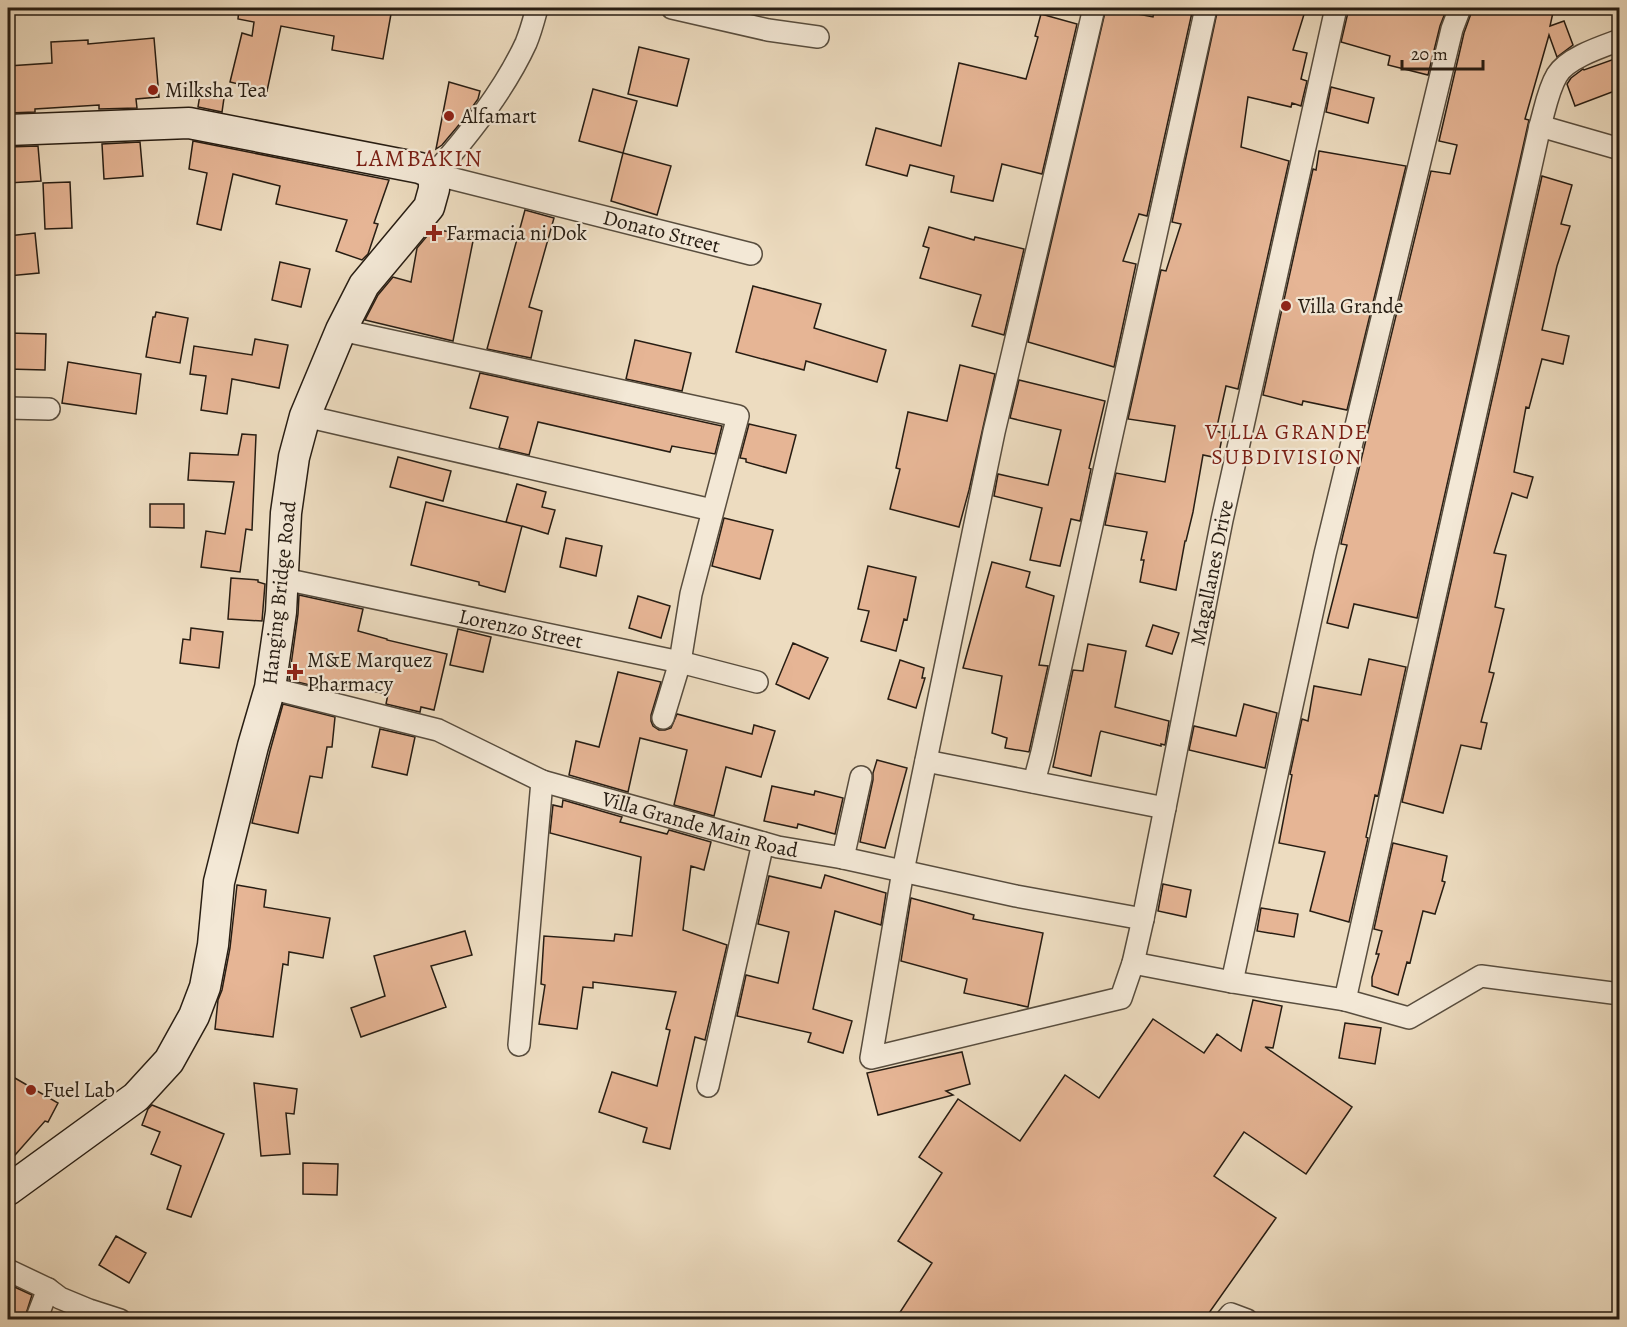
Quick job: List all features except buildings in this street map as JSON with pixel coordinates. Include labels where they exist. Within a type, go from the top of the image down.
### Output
[{"type":"street","points":[[8,130],[189,123],[399,163],[434,174],[466,138],[513,68],[527,40],[537,8]]},
{"type":"street","points":[[672,8],[768,30],[818,37]]},
{"type":"street","points":[[903,871],[994,432],[1094,8]]},
{"type":"street","points":[[1034,782],[1206,8]]},
{"type":"street","name":"Magallanes Drive","points":[[903,871],[871,1058],[1121,998],[1133,963],[1143,919],[1222,520],[1336,8]]},
{"type":"street","points":[[1232,982],[1325,554],[1452,29],[1460,8]]},
{"type":"street","points":[[1345,1000],[1540,126],[1558,73],[1572,61],[1620,40]]},
{"type":"street","points":[[1540,126],[1620,149]]},
{"type":"street","name":"Donato Street","points":[[434,174],[751,254]]},
{"type":"street","name":"Hanging Bridge Road","points":[[8,1190],[136,1097],[169,1061],[194,1016],[205,987],[211,957],[219,882],[270,688],[281,612],[286,513],[294,457],[305,416],[341,330],[364,285],[429,207],[434,189],[434,174]]},
{"type":"street","points":[[341,330],[738,416],[691,594],[680,662],[663,718]]},
{"type":"street","points":[[8,408],[49,409]]},
{"type":"street","points":[[305,416],[712,510]]},
{"type":"street","name":"Lorenzo Street","points":[[284,579],[680,662],[757,682]]},
{"type":"street","name":"Villa Grande Main Road","points":[[270,688],[438,730],[542,781],[778,847],[843,858],[1016,896],[1143,919]]},
{"type":"street","points":[[926,762],[1165,808]]},
{"type":"street","points":[[843,858],[861,777]]},
{"type":"street","points":[[519,1046],[542,781]]},
{"type":"street","points":[[708,1086],[763,843]]},
{"type":"street","points":[[1133,963],[1345,1000],[1409,1018],[1481,976],[1620,994]]},
{"type":"street","points":[[8,1270],[48,1289],[60,1298],[120,1320]]},
{"type":"street","points":[[36,1320],[48,1289]]},
{"type":"street","points":[[1226,1320],[1231,1314],[1247,1320]]},
{"type":"place","name":"Milksha Tea","points":[[153,90]]},
{"type":"place","name":"Alfamart","points":[[449,116]]},
{"type":"place","name":"Farmacia ni Dok","points":[[434,233]]},
{"type":"place","name":"Villa Grande","points":[[1286,306]]},
{"type":"place","name":"M&E Marquez Pharmacy","points":[[295,672]]},
{"type":"place","name":"Fuel Lab","points":[[31,1090]]},
{"type":"district","name":"LAMBAKIN","points":[[419,158]]},
{"type":"district","name":"VILLA GRANDE SUBDIVISION","points":[[1287,444]]}]
